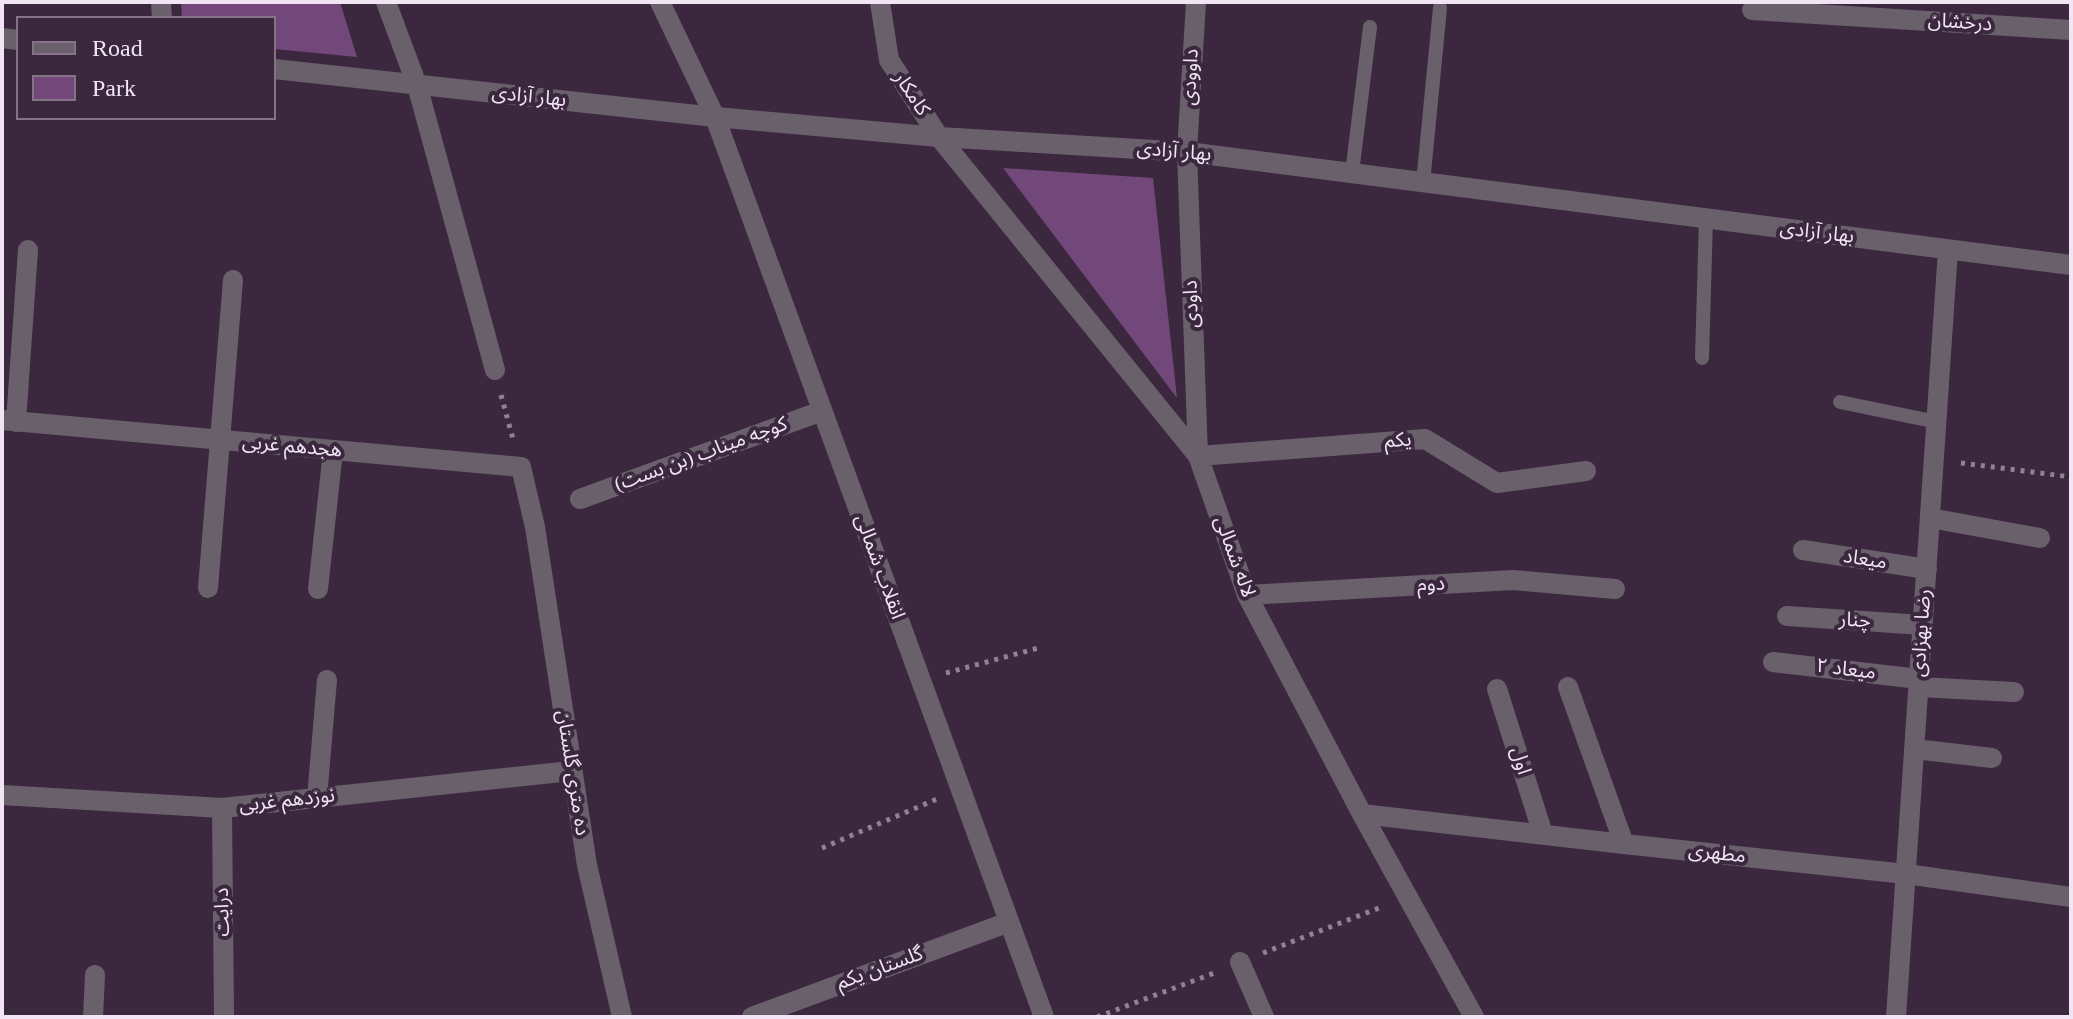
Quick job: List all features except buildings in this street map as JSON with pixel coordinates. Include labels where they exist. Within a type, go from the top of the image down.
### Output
[{"type":"street","points":[[386,2],[417,85],[495,370]]},
{"type":"street","name":"انقلاب شمالی","points":[[660,2],[715,117],[1044,1017]]},
{"type":"street","name":"کامکار","points":[[880,2],[889,60],[939,137]]},
{"type":"street","name":"داوودی","points":[[1187,152],[1196,2]]},
{"type":"street","name":"درخشان","points":[[1752,10],[2071,30]]},
{"type":"street","name":"بهار آزادی","points":[[276,69],[715,117],[939,137],[1187,152],[2071,265]]},
{"type":"street","name":"لاله شمالی","points":[[939,137],[1198,456],[1247,595],[1362,814],[1474,1017]]},
{"type":"street","name":"داودی","points":[[1187,152],[1198,456]]},
{"type":"street","points":[[9,421],[28,250]]},
{"type":"street","name":"رضا بهزادی","points":[[1896,1017],[1948,250]]},
{"type":"street","points":[[208,588],[233,280]]},
{"type":"street","name":"کوچه میناب (بن بست)","points":[[580,499],[822,411]]},
{"type":"street","name":"هجدهم غربی","points":[[9,421],[521,467]]},
{"type":"street","name":"یکم","points":[[1198,456],[1425,439],[1497,483],[1586,471]]},
{"type":"street","points":[[318,589],[333,451]]},
{"type":"street","name":"ده متری گلستان","points":[[521,467],[535,527],[587,865],[622,1017]]},
{"type":"street","points":[[1930,518],[2040,538]]},
{"type":"street","name":"میعاد","points":[[1803,550],[1927,569]]},
{"type":"street","name":"دوم","points":[[1247,595],[1513,580],[1615,589]]},
{"type":"street","name":"چنار","points":[[1787,616],[1923,625]]},
{"type":"street","name":"میعاد ۲","points":[[1773,662],[1919,683],[2014,692]]},
{"type":"street","points":[[317,798],[327,680]]},
{"type":"street","points":[[1568,687],[1624,844]]},
{"type":"street","name":"اول","points":[[1497,689],[1543,834]]},
{"type":"street","points":[[1915,749],[1992,758]]},
{"type":"street","name":"نوزدهم غربی","points":[[2,795],[222,808],[571,771]]},
{"type":"street","name":"درایت","points":[[222,808],[224,1017]]},
{"type":"street","name":"مطهری","points":[[1362,814],[1906,874],[2071,897]]},
{"type":"street","name":"گلستان یکم","points":[[752,1017],[1009,922]]},
{"type":"street","points":[[1240,962],[1264,1017]]},
{"type":"street","points":[[93,1017],[95,975]]},
{"type":"lane","points":[[1423,183],[1440,8]]},
{"type":"lane","points":[[1352,173],[1370,27]]},
{"type":"lane","points":[[1702,358],[1706,219]]},
{"type":"lane","points":[[1840,402],[1937,422]]},
{"type":"path","points":[[495,370],[521,467]]},
{"type":"path","points":[[1934,460],[2071,477]]},
{"type":"path","points":[[921,680],[1042,647]]},
{"type":"path","points":[[822,848],[960,789]]},
{"type":"green space","points":[[181,2],[340,2],[357,57],[276,49],[276,16],[182,16]]},
{"type":"green space","points":[[1003,168],[1153,178],[1177,398]]}]
